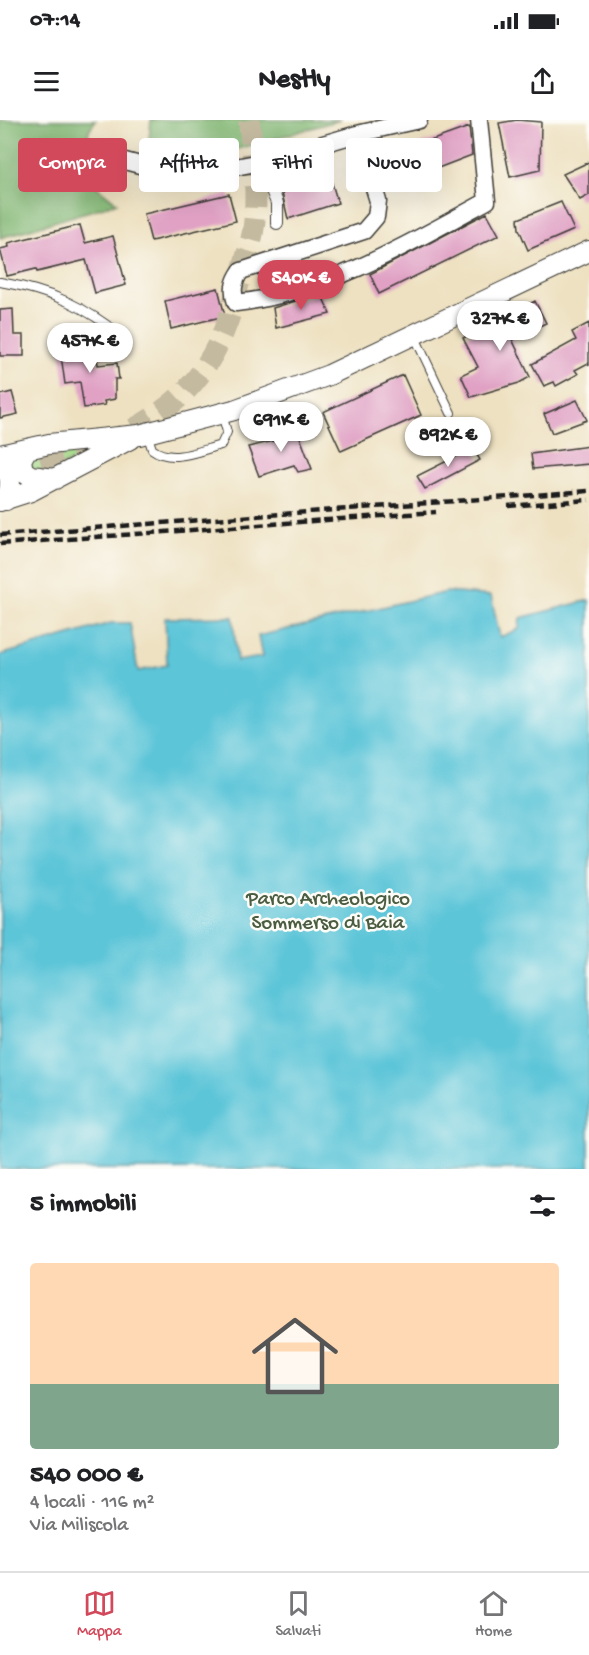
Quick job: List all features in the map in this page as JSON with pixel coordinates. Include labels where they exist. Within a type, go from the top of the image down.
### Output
[{"type":"street","points":[[334,141],[419,120]]},
{"type":"street","points":[[357,134],[378,201],[376,218],[364,231],[241,271],[235,280],[233,294],[236,303],[261,300],[326,280],[414,241],[488,201],[479,120]]},
{"type":"street","points":[[127,162],[166,172],[210,172],[251,164]]},
{"type":"street","points":[[273,192],[277,203],[277,223]]},
{"type":"street","points":[[0,455],[74,441],[143,434],[222,413],[329,375],[589,251]]},
{"type":"street","points":[[3,501],[55,479],[143,434]]},
{"type":"street","points":[[27,449],[21,459],[23,471],[31,476],[55,479]]},
{"type":"street","points":[[0,462],[10,475],[10,488],[3,501]]},
{"type":"lane","points":[[0,282],[40,291],[68,301],[92,313],[126,339]]},
{"type":"lane","points":[[414,334],[452,413]]},
{"type":"lane","points":[[143,434],[157,453],[174,457],[220,445],[225,440],[226,424],[222,413]]},
{"type":"green space","points":[[0,120],[96,120],[89,130],[88,138],[18,138],[18,192],[103,192],[117,203],[0,238]]},
{"type":"green space","points":[[151,120],[340,120],[276,138],[251,138],[251,145],[239,149],[239,138],[149,138]]},
{"type":"green space","points":[[72,450],[77,452],[78,458],[56,469],[35,471],[27,461],[30,458]]},
{"type":"water","name":"Parco Archeologico Sommerso di Baia","points":[[447,592],[491,596],[500,637],[519,629],[520,618],[589,600],[589,1169],[0,1169],[0,655],[111,623],[130,623],[138,671],[167,665],[165,618],[233,617],[237,661],[262,657],[258,636]]},
{"type":"building","points":[[517,120],[541,122],[540,170],[510,177],[499,123]]},
{"type":"building","points":[[469,127],[472,155],[442,167],[442,138],[438,138]]},
{"type":"building","points":[[589,162],[589,195],[580,200],[563,174]]},
{"type":"building","points":[[334,190],[338,203],[288,219],[282,193],[334,192]]},
{"type":"building","points":[[229,194],[236,221],[151,241],[144,214]]},
{"type":"building","points":[[561,202],[574,230],[528,250],[519,229],[518,219]]},
{"type":"building","points":[[487,213],[499,235],[379,294],[370,274]]},
{"type":"building","points":[[80,225],[85,243],[113,236],[126,285],[95,293],[86,260],[37,272],[36,269],[7,276],[0,249],[9,247],[8,243]]},
{"type":"building","points":[[218,288],[225,316],[171,329],[165,301]]},
{"type":"building","points":[[321,293],[330,314],[276,328],[273,308]]},
{"type":"building","points":[[535,301],[546,323],[512,339],[530,377],[519,383],[471,397],[461,375],[478,367],[463,338]]},
{"type":"building","points":[[13,309],[14,335],[24,335],[24,356],[0,356],[0,310]]},
{"type":"building","points":[[589,323],[589,366],[588,363],[575,370],[578,374],[556,386],[554,382],[544,386],[532,364],[576,340],[572,332]]},
{"type":"building","points":[[95,344],[98,365],[117,363],[119,379],[115,379],[115,399],[104,401],[105,405],[84,408],[80,382],[65,384],[60,348]]},
{"type":"building","points":[[403,375],[421,415],[341,451],[323,412]]},
{"type":"building","points":[[12,392],[18,414],[0,418],[0,395]]},
{"type":"building","points":[[577,400],[587,420],[552,433],[544,414]]},
{"type":"building","points":[[294,421],[312,469],[298,472],[294,465],[259,476],[248,447],[286,438],[282,423]]},
{"type":"building","points":[[589,446],[589,464],[533,469],[531,454]]},
{"type":"building","points":[[473,448],[480,460],[425,489],[417,476]]},
{"type":"tunnel","points":[[10,475],[88,451],[139,427],[182,394],[200,374],[220,340],[229,316],[253,231],[255,186],[249,120]]},
{"type":"railway","points":[[0,535],[589,491]]},
{"type":"railway","points":[[508,506],[589,500]]},
{"type":"railway","points":[[0,544],[436,512]]}]
